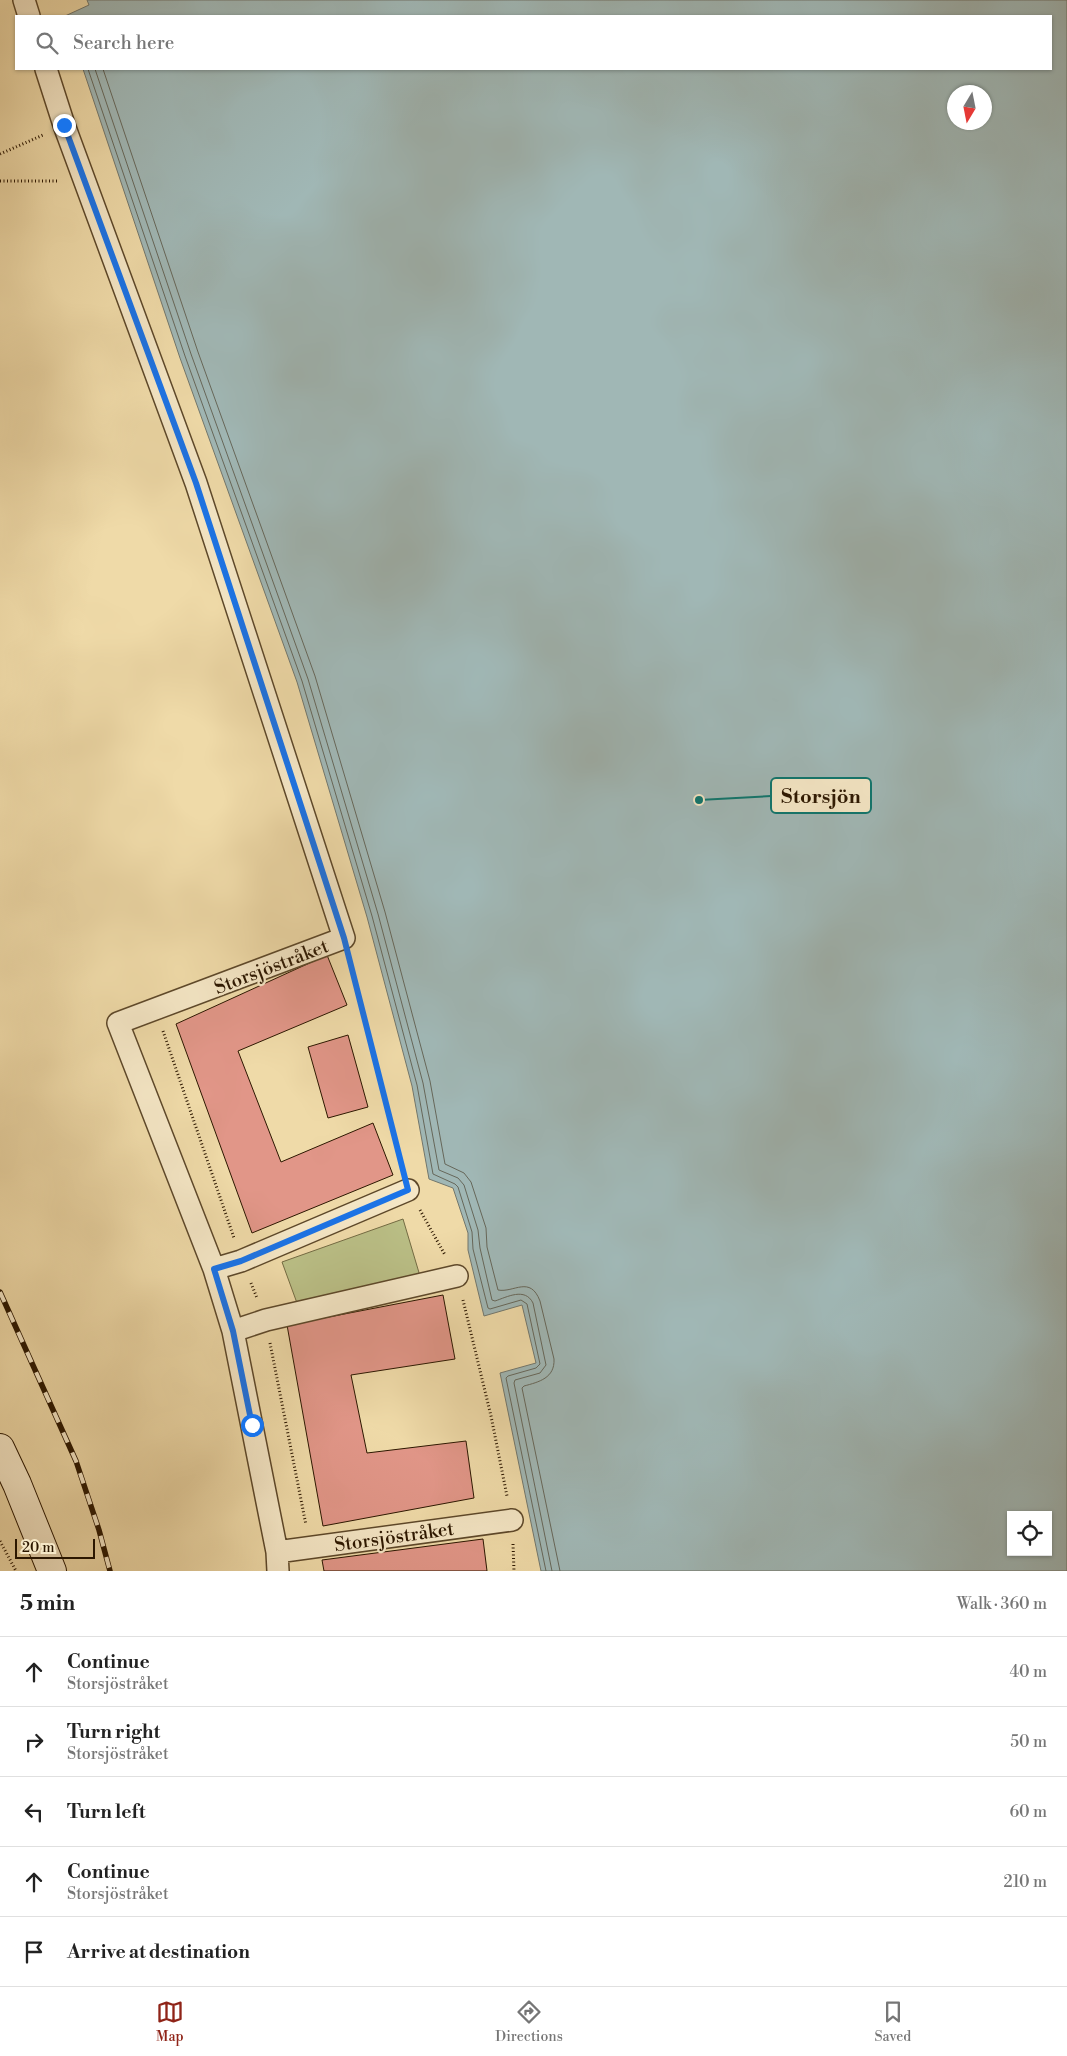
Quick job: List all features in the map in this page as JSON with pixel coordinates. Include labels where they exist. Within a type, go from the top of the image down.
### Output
[{"type":"main road","points":[[0,1448],[17,1484],[52,1571]]},
{"type":"street","points":[[24,0],[29,15]]},
{"type":"street","name":"Storsjöstråket","points":[[46,70],[84,181],[196,483],[344,938],[118,1023],[214,1269],[233,1331],[278,1562],[512,1520]]},
{"type":"street","points":[[214,1269],[241,1261],[408,1190]]},
{"type":"street","points":[[233,1331],[266,1320],[457,1276]]},
{"type":"path","points":[[0,154],[64,125]]},
{"type":"path","points":[[0,181],[84,181]]},
{"type":"path","points":[[344,938],[408,1190],[457,1276],[491,1416],[512,1520],[514,1571]]},
{"type":"path","points":[[0,1541],[16,1571]]},
{"type":"green space","points":[[403,1219],[420,1276],[297,1303],[282,1262]]},
{"type":"water","points":[[87,0],[1067,0],[1067,1571],[541,1571],[500,1373],[536,1363],[522,1305],[484,1316],[468,1250],[468,1233],[453,1188],[429,1179],[412,1086],[367,917],[297,682],[180,358],[83,70],[1052,70],[1052,15],[67,15],[89,5]]},
{"type":"building","points":[[327,955],[347,1005],[238,1051],[281,1162],[373,1123],[393,1175],[252,1233],[176,1024]]},
{"type":"building","points":[[348,1035],[368,1107],[328,1118],[308,1047]]},
{"type":"building","points":[[443,1295],[455,1359],[351,1375],[367,1453],[466,1441],[474,1498],[323,1526],[287,1325]]},
{"type":"building","points":[[483,1539],[487,1571],[324,1571],[322,1560]]},
{"type":"railway","points":[[0,1292],[76,1461],[99,1530],[110,1571]]},
{"type":"place","name":"Storsjön","points":[[699,800]]},
{"type":"route","points":[[64,125],[196,483],[344,938],[408,1190],[241,1261],[214,1269],[233,1331],[252,1425]]}]
